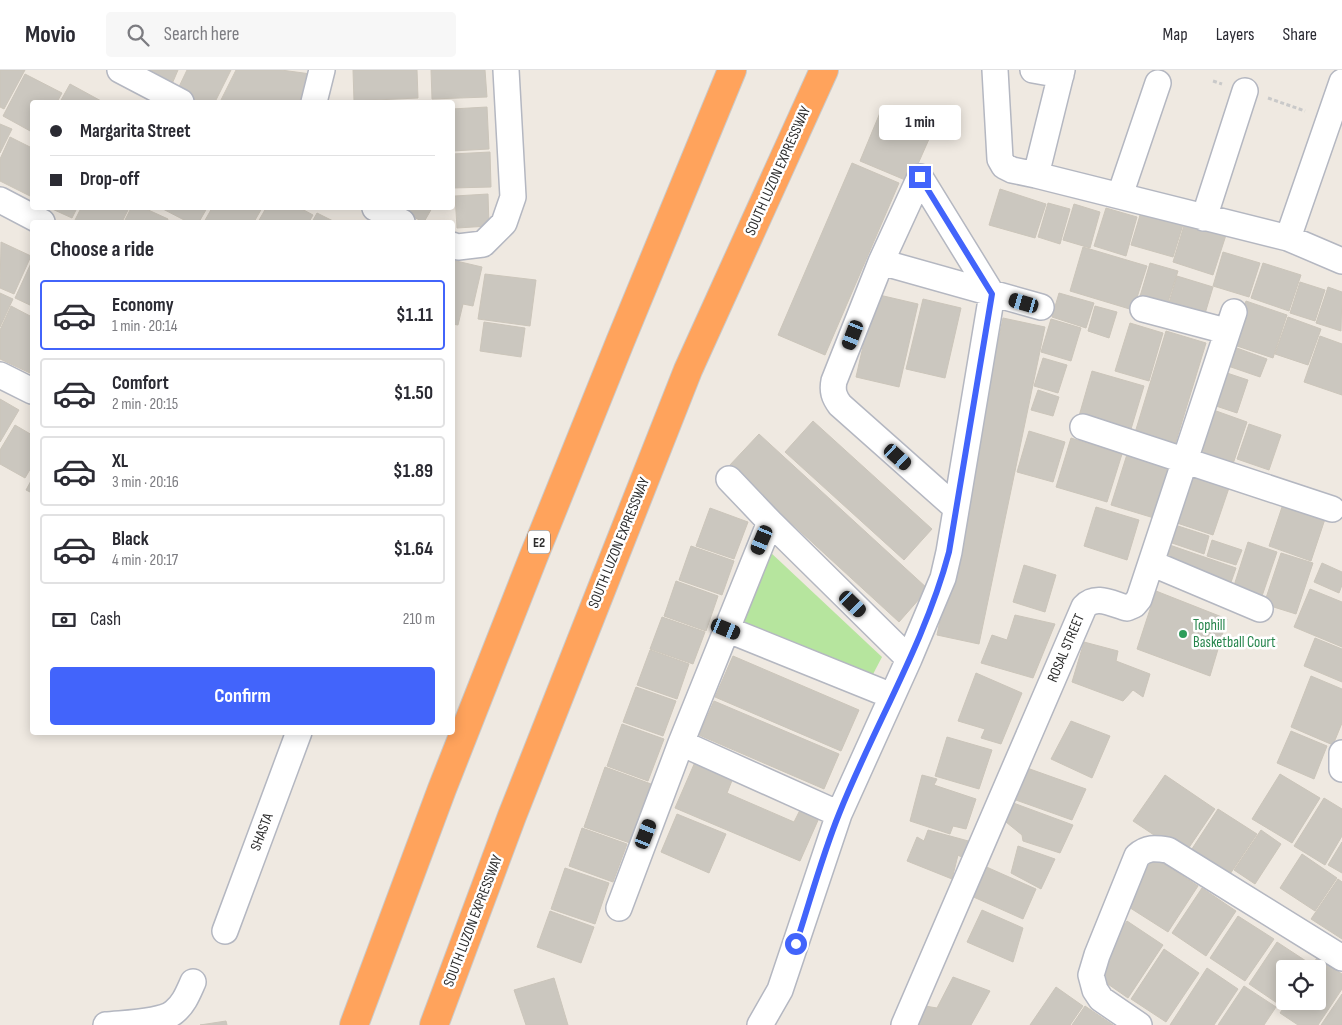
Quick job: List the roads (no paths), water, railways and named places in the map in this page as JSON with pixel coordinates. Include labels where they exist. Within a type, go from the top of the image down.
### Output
[{"type":"highway","name":"E2","points":[[354,1025],[442,789],[529,567],[732,70]]},
{"type":"highway","name":"SOUTH LUZON EXPRESSWAY","points":[[434,1025],[512,816],[688,370],[824,70]]},
{"type":"street","points":[[120,70],[177,100]]},
{"type":"street","points":[[314,100],[322,70]]},
{"type":"street","points":[[455,246],[483,244],[504,223],[513,197],[506,70]]},
{"type":"street","points":[[996,70],[1000,159],[1004,166],[1012,170],[1036,174],[1288,238],[1342,261]]},
{"type":"street","points":[[1033,70],[1061,73],[1036,174]]},
{"type":"street","points":[[1288,238],[1342,82]]},
{"type":"street","points":[[1120,196],[1158,83]]},
{"type":"street","points":[[1204,218],[1245,91]]},
{"type":"street","points":[[760,1025],[780,990],[839,814],[909,659],[942,578],[949,552],[992,294],[920,177],[881,262],[834,381],[833,390],[835,398],[840,405],[956,508]]},
{"type":"street","points":[[0,200],[38,220]]},
{"type":"street","points":[[379,210],[398,220]]},
{"type":"street","points":[[881,262],[1041,307]]},
{"type":"street","name":"ROSAL STREET","points":[[904,1025],[1084,607],[1089,601],[1098,600],[1127,608],[1134,605],[1139,599],[1230,321],[1143,309]]},
{"type":"street","points":[[0,375],[30,390]]},
{"type":"street","points":[[1083,428],[1332,509]]},
{"type":"street","points":[[729,479],[909,659]]},
{"type":"street","points":[[619,908],[681,742],[770,522]]},
{"type":"street","points":[[1151,563],[1260,610]]},
{"type":"street","points":[[726,629],[892,696]]},
{"type":"street","name":"SHASTA","points":[[225,930],[297,735]]},
{"type":"street","points":[[681,742],[839,814]]},
{"type":"street","points":[[1342,753],[1342,768]]},
{"type":"street","points":[[1139,1025],[1101,999],[1095,990],[1091,975],[1097,955],[1137,856],[1144,849],[1168,850],[1342,958]]},
{"type":"street","points":[[106,1025],[160,1018],[173,1013],[183,1002],[193,982]]},
{"type":"place","name":"Tophill Basketball Court","points":[[1183,634]]}]
